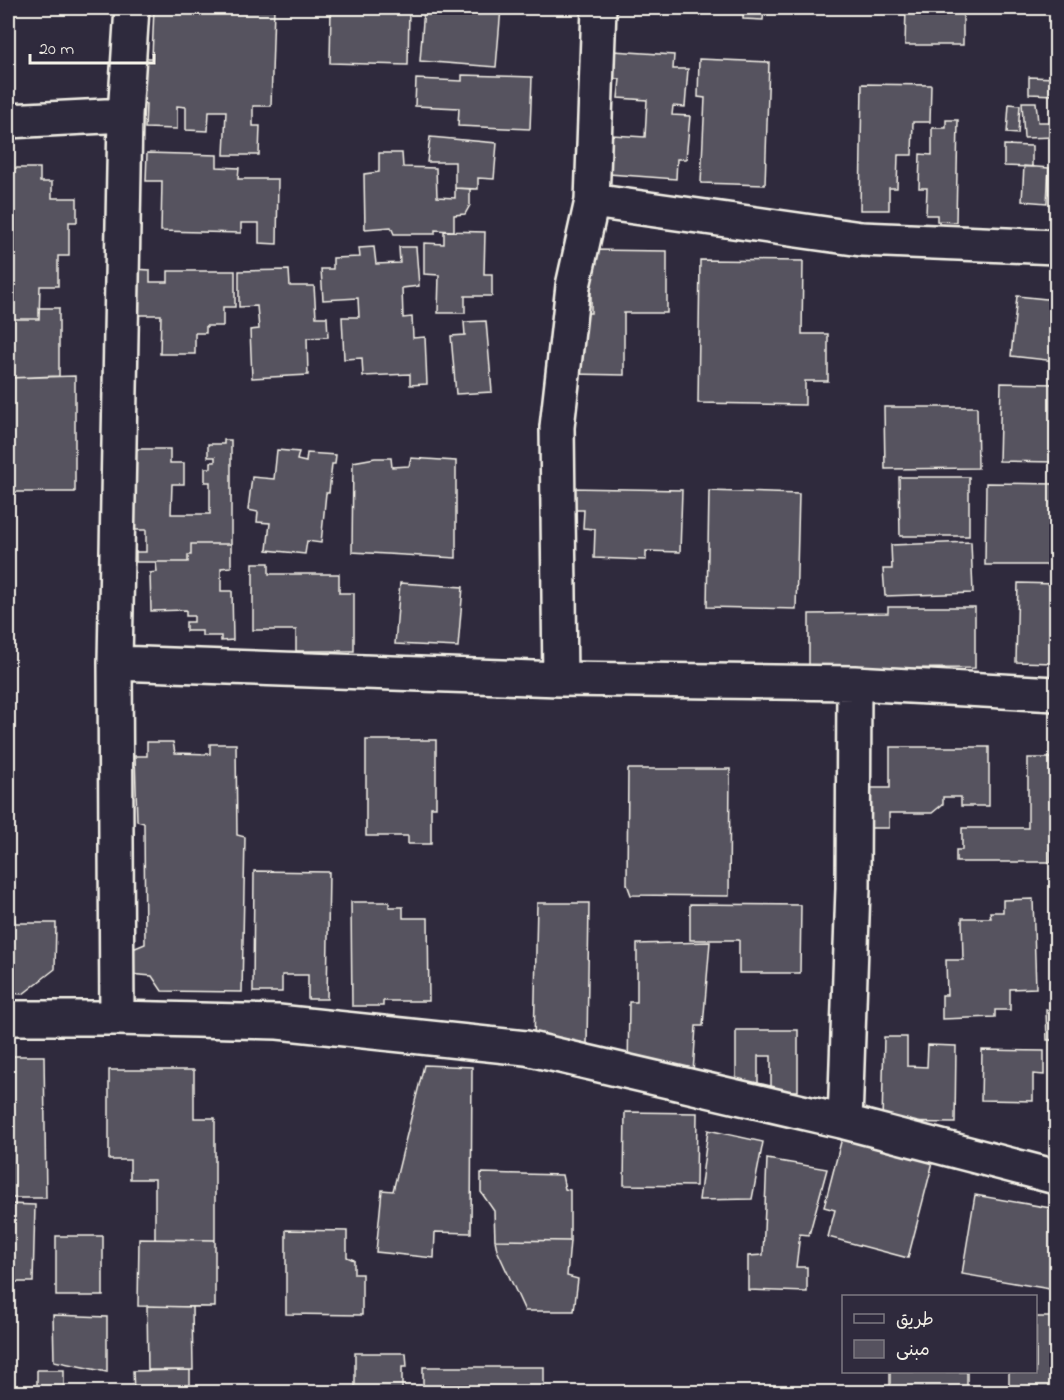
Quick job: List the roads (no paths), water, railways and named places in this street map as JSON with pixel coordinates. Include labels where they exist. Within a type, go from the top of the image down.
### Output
[{"type":"street","points":[[117,1018],[115,663],[125,115],[132,8]]},
{"type":"street","points":[[560,679],[557,427],[573,286],[592,201],[599,8]]},
{"type":"street","points":[[8,121],[125,115]]},
{"type":"street","points":[[592,201],[861,239],[1056,247]]},
{"type":"street","points":[[115,663],[560,679],[854,683],[1056,694]]},
{"type":"street","points":[[845,1122],[853,888],[854,683]]},
{"type":"street","points":[[8,1018],[278,1022],[526,1047],[845,1122],[1056,1177]]}]
